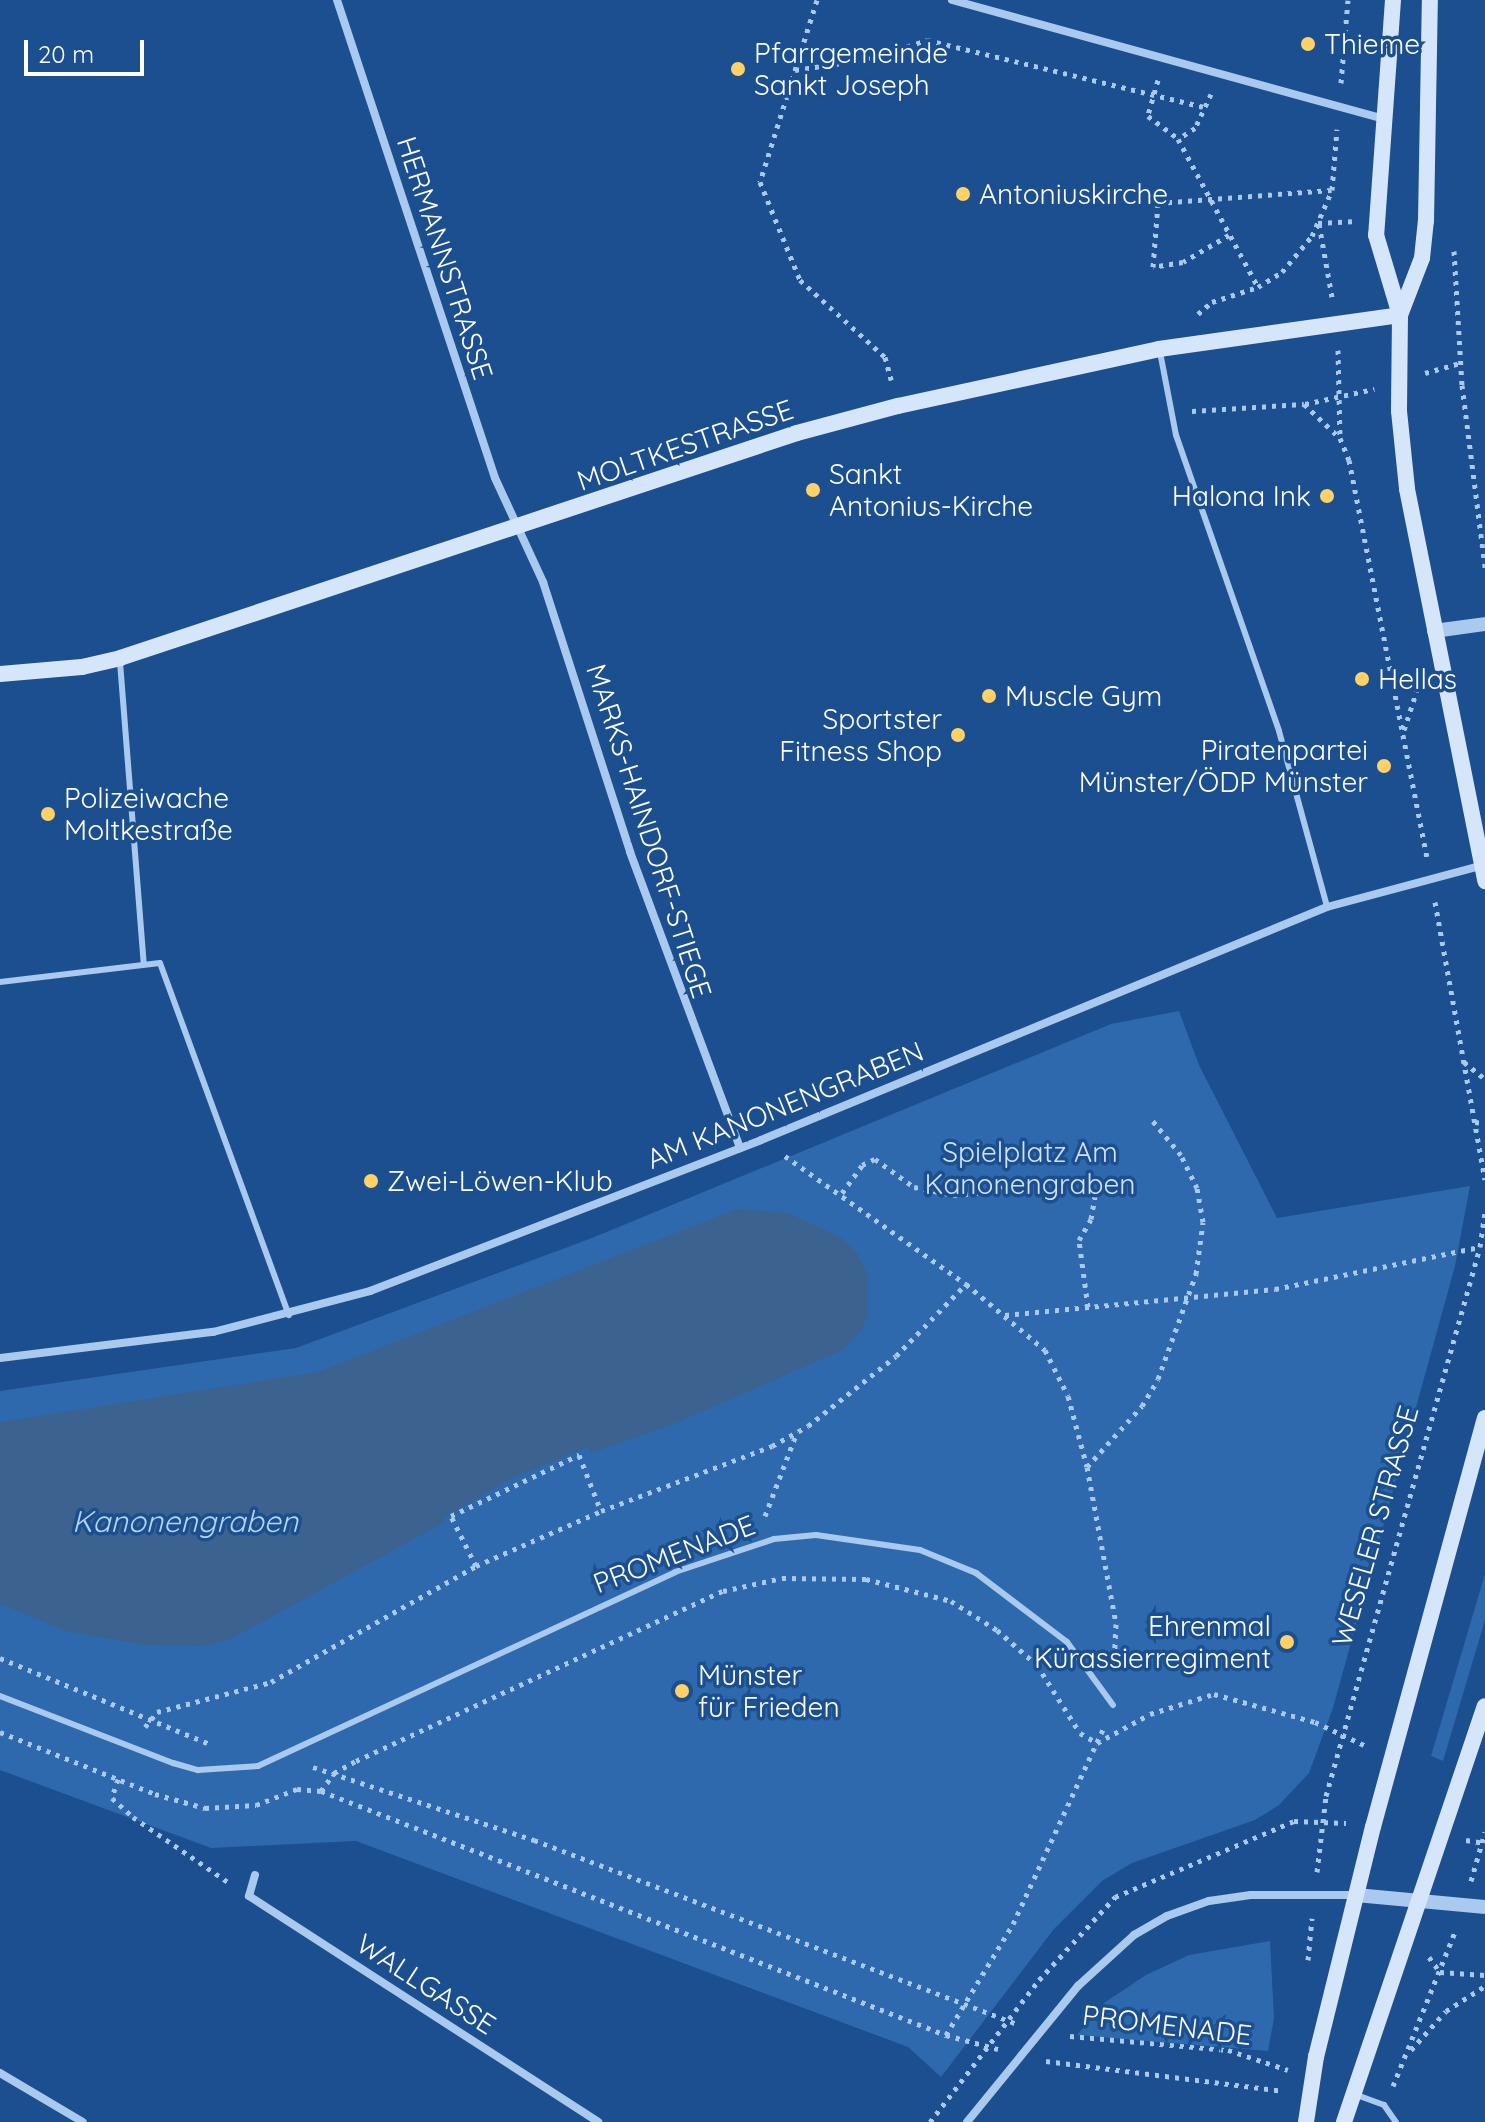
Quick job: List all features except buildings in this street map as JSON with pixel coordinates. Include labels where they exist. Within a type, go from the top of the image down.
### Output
[{"type":"main road","points":[[1393,0],[1376,235],[1400,315],[1399,411],[1407,489],[1483,874]]},
{"type":"main road","points":[[1400,315],[1422,258],[1426,221],[1430,0]]},
{"type":"main road","name":"MOLTKESTRASSE","points":[[0,674],[82,667],[120,658],[797,433],[898,406],[1159,349],[1400,315]]},
{"type":"main road","points":[[1306,2122],[1356,1895],[1485,1418]]},
{"type":"main road","points":[[1344,2122],[1485,1706]]},
{"type":"street","name":"HERMANNSTRASSE","points":[[337,0],[495,478],[519,527]]},
{"type":"street","points":[[952,0],[1384,119]]},
{"type":"street","name":"MARKS-HAINDORF-STIEGE","points":[[519,527],[543,582],[696,1039],[740,1148]]},
{"type":"street","points":[[1434,631],[1485,624]]},
{"type":"street","name":"AM KANONENGRABEN","points":[[0,1358],[213,1332],[289,1315],[370,1291],[761,1140],[1327,907],[1431,879],[1483,874]]},
{"type":"street","name":"WALLGASSE","points":[[255,1875],[249,1896],[598,2122]]},
{"type":"street","points":[[967,2122],[1078,1986],[1134,1935],[1167,1916],[1209,1901],[1314,1893],[1485,1907]]},
{"type":"street","points":[[0,2073],[83,2122]]},
{"type":"lane","points":[[1159,349],[1172,413],[1279,731],[1327,907]]},
{"type":"lane","points":[[120,658],[144,964]]},
{"type":"lane","points":[[0,982],[160,963],[289,1315]]},
{"type":"lane","name":"PROMENADE","points":[[0,1696],[198,1770],[234,1771],[279,1758],[675,1572],[774,1539],[816,1535],[920,1550],[976,1573],[1067,1642],[1113,1705]]},
{"type":"lane","points":[[1354,2094],[1384,2105],[1396,2122]]},
{"type":"path","points":[[817,0],[760,182],[800,280],[885,357],[898,406]]},
{"type":"path","points":[[795,70],[869,59],[927,40],[1155,91],[1203,107]]},
{"type":"path","points":[[1178,139],[1195,128],[1203,107],[1224,77]]},
{"type":"path","points":[[1155,91],[1148,116],[1178,139],[1207,198],[1258,287]]},
{"type":"path","points":[[1229,235],[1183,262],[1153,267],[1158,203],[1332,190]]},
{"type":"path","points":[[1212,302],[1258,287],[1282,272],[1318,223]]},
{"type":"path","points":[[1454,246],[1462,385],[1485,568]]},
{"type":"path","points":[[1172,413],[1304,404],[1340,438],[1349,460],[1483,1153],[1485,1180]]},
{"type":"path","points":[[1463,1061],[1485,1079]]},
{"type":"path","points":[[1087,1467],[1142,1406],[1158,1379],[1184,1299],[1196,1274],[1201,1211],[1181,1155],[1152,1120]]},
{"type":"path","points":[[1475,1122],[1485,1123]]},
{"type":"path","points":[[0,1732],[118,1779],[205,1808],[256,1805],[297,1789],[321,1791],[946,2035],[1013,1924],[1113,1705],[1116,1624],[1087,1467],[1068,1396],[1045,1350],[966,1284],[842,1193],[761,1140]]},
{"type":"path","points":[[842,1193],[862,1165],[875,1159],[914,1187],[954,1195],[989,1192],[1018,1178]]},
{"type":"path","points":[[1088,1307],[1079,1240],[1091,1219],[1096,1191],[1113,1180]]},
{"type":"path","name":"WESELER STRASSE","points":[[1307,1966],[1322,1820],[1480,1247],[1485,1211]]},
{"type":"path","points":[[1004,1315],[1275,1289],[1480,1247]]},
{"type":"path","points":[[150,1717],[271,1682],[476,1566],[797,1431],[896,1356],[966,1284]]},
{"type":"path","points":[[779,1483],[797,1431]]},
{"type":"path","points":[[476,1566],[451,1516],[579,1455],[601,1511]]},
{"type":"path","name":"PROMENADE","points":[[321,1791],[334,1773],[723,1591],[811,1577],[880,1581],[951,1601],[997,1630],[1037,1665],[1080,1733],[1097,1743]]},
{"type":"path","points":[[0,1658],[221,1748]]},
{"type":"path","points":[[1150,1714],[1214,1694],[1350,1739]]},
{"type":"path","points":[[279,1758],[334,1773],[534,1840],[1008,2021],[930,2122]]},
{"type":"path","points":[[118,1779],[112,1798],[148,1830],[205,1867]]},
{"type":"path","points":[[1251,1843],[1294,1821],[1322,1820]]},
{"type":"path","points":[[1384,2105],[1408,2054],[1465,1905],[1485,1832]]},
{"type":"path","points":[[1408,2054],[1446,2011],[1485,1986]]},
{"type":"path","name":"PROMENADE","points":[[1042,2030],[1228,2050],[1286,2069],[1289,2054]]},
{"type":"path","name":"PROMENADE","points":[[1061,2065],[1262,2085]]},
{"type":"green space","name":"Spielplatz Am Kanonengraben","points":[[1179,1011],[1199,1065],[1277,1218],[1470,1186],[1455,1266],[1333,1708],[1309,1773],[1279,1805],[1255,1820],[1132,1863],[1102,1881],[1054,1929],[941,2077],[908,2047],[356,1841],[211,1848],[0,1770],[0,1391],[296,1348],[592,1238],[1111,1024]]},
{"type":"green space","points":[[1485,1574],[1485,1620],[1443,1761],[1431,1756]]},
{"type":"green space","points":[[1270,1941],[1274,2018],[1268,2051],[1077,2035],[1104,2003],[1146,1975],[1189,1955]]},
{"type":"water","name":"Kanonengraben","points":[[737,1209],[788,1213],[842,1238],[857,1253],[868,1275],[868,1315],[861,1331],[843,1350],[674,1424],[591,1453],[588,1447],[510,1479],[444,1518],[443,1523],[231,1639],[203,1646],[144,1645],[66,1631],[0,1604],[0,1422],[318,1372]]},
{"type":"place","name":"Thieme","points":[[1308,44]]},
{"type":"place","name":"Pfarrgemeinde Sankt Joseph","points":[[738,69]]},
{"type":"place","name":"Antoniuskirche","points":[[963,194]]},
{"type":"place","name":"Sankt Antonius-Kirche","points":[[813,490]]},
{"type":"place","name":"Halona Ink","points":[[1327,496]]},
{"type":"place","name":"Hellas","points":[[1362,679]]},
{"type":"place","name":"Muscle Gym","points":[[989,696]]},
{"type":"place","name":"Sportster Fitness Shop","points":[[958,735]]},
{"type":"place","name":"Piratenpartei Münster/ÖDP Münster","points":[[1384,766]]},
{"type":"place","name":"Polizeiwache Moltkestraße","points":[[48,814]]},
{"type":"place","name":"Zwei-Löwen-Klub","points":[[371,1181]]},
{"type":"place","name":"Ehrenmal Kürassierregiment","points":[[1287,1642]]},
{"type":"place","name":"Münster für Frieden","points":[[682,1691]]}]
